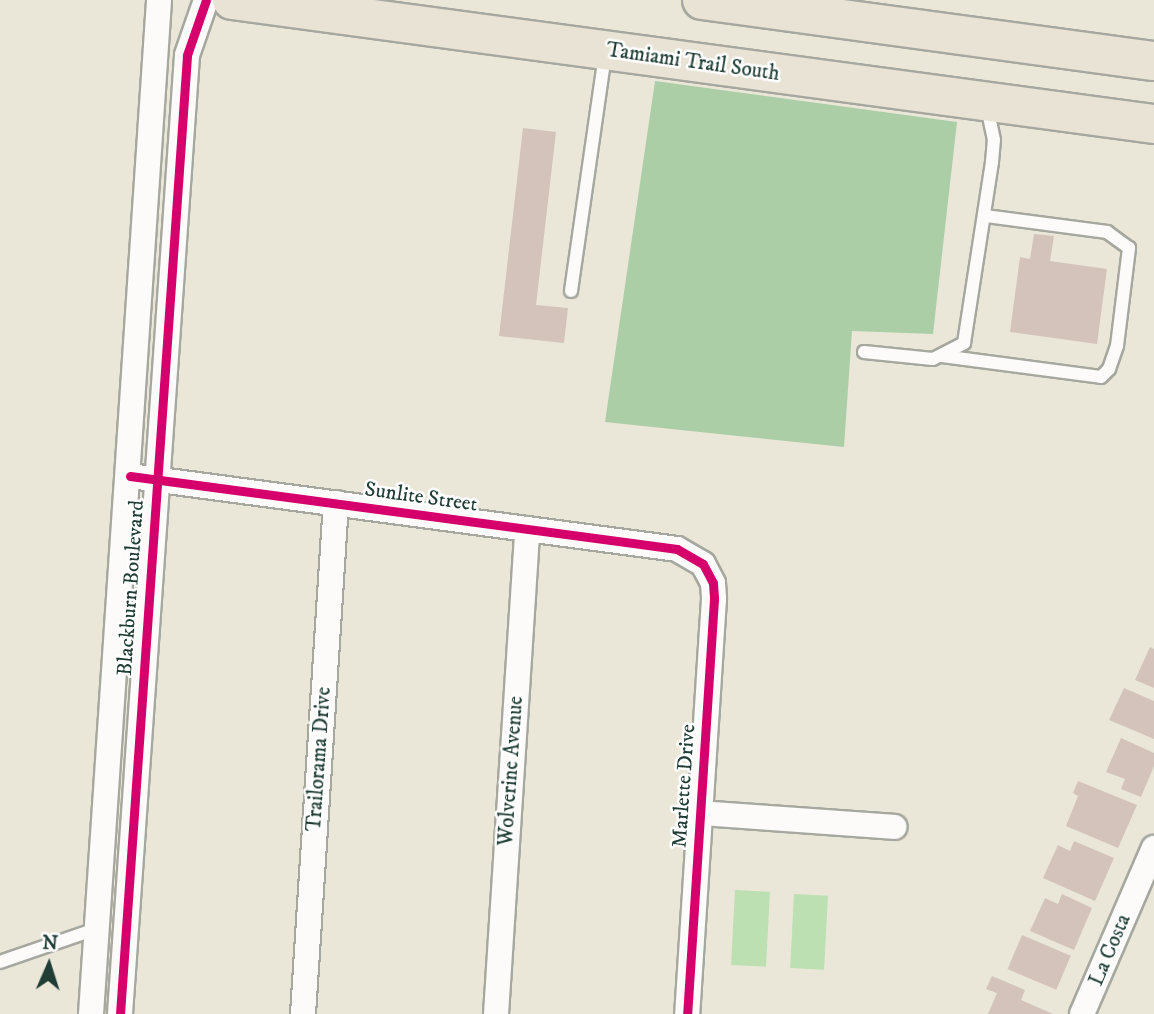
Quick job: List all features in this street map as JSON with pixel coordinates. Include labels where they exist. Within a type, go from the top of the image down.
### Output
[{"type":"main road","name":"Tamiami Trail South","points":[[232,0],[1154,124]]},
{"type":"main road","points":[[702,0],[1154,61]]},
{"type":"street","name":"Blackburn Boulevard","points":[[91,1014],[130,475],[159,0]]},
{"type":"street","name":"Blackburn Boulevard","points":[[120,1014],[155,479],[187,55],[205,0]]},
{"type":"street","name":"Sunlite Street","points":[[130,475],[677,549],[703,564]]},
{"type":"street","name":"Trailorama Drive","points":[[303,1014],[336,503]]},
{"type":"street","name":"Wolverine Avenue","points":[[496,1014],[527,529]]},
{"type":"street","name":"Marlette Drive","points":[[687,1014],[714,599],[713,583],[703,564]]},
{"type":"street","points":[[700,813],[894,827]]},
{"type":"street","name":"La Costa","points":[[1082,1014],[1154,848]]},
{"type":"street","points":[[96,929],[126,930]]},
{"type":"lane","points":[[571,291],[605,50]]},
{"type":"lane","points":[[864,352],[933,359],[964,343],[985,216],[994,140],[984,101]]},
{"type":"lane","points":[[942,356],[1101,377],[1110,369],[1117,346],[1129,248],[1107,232],[985,216]]},
{"type":"lane","points":[[0,962],[96,929]]},
{"type":"green space","points":[[655,81],[957,122],[933,334],[852,331],[844,447],[605,422]]},
{"type":"green space","points":[[735,890],[770,892],[766,967],[731,965]]},
{"type":"green space","points":[[794,894],[828,896],[824,970],[790,968]]},
{"type":"building","points":[[523,128],[556,132],[536,305],[568,308],[564,343],[499,336]]},
{"type":"building","points":[[1034,234],[1054,236],[1050,261],[1107,269],[1097,344],[1010,332],[1020,257],[1030,259]]},
{"type":"building","points":[[1150,647],[1154,649],[1154,688],[1135,680]]},
{"type":"building","points":[[1124,688],[1154,701],[1154,739],[1109,720]]},
{"type":"building","points":[[1121,738],[1154,753],[1154,766],[1141,797],[1121,789],[1125,779],[1106,772]]},
{"type":"building","points":[[1078,781],[1137,805],[1118,848],[1066,826],[1078,796],[1073,793]]},
{"type":"building","points":[[1074,841],[1114,858],[1095,901],[1043,878],[1058,845],[1070,851]]},
{"type":"building","points":[[1062,894],[1092,908],[1074,950],[1030,931],[1045,898],[1058,904]]},
{"type":"building","points":[[1022,935],[1071,956],[1056,990],[1008,969]]},
{"type":"building","points":[[992,976],[1025,990],[1021,1000],[1053,1014],[988,1014],[997,993],[986,989]]},
{"type":"cycle path","points":[[120,1014],[187,55],[206,0]]},
{"type":"cycle path","points":[[130,476],[677,549],[703,564],[713,583],[714,599],[687,1014]]}]
